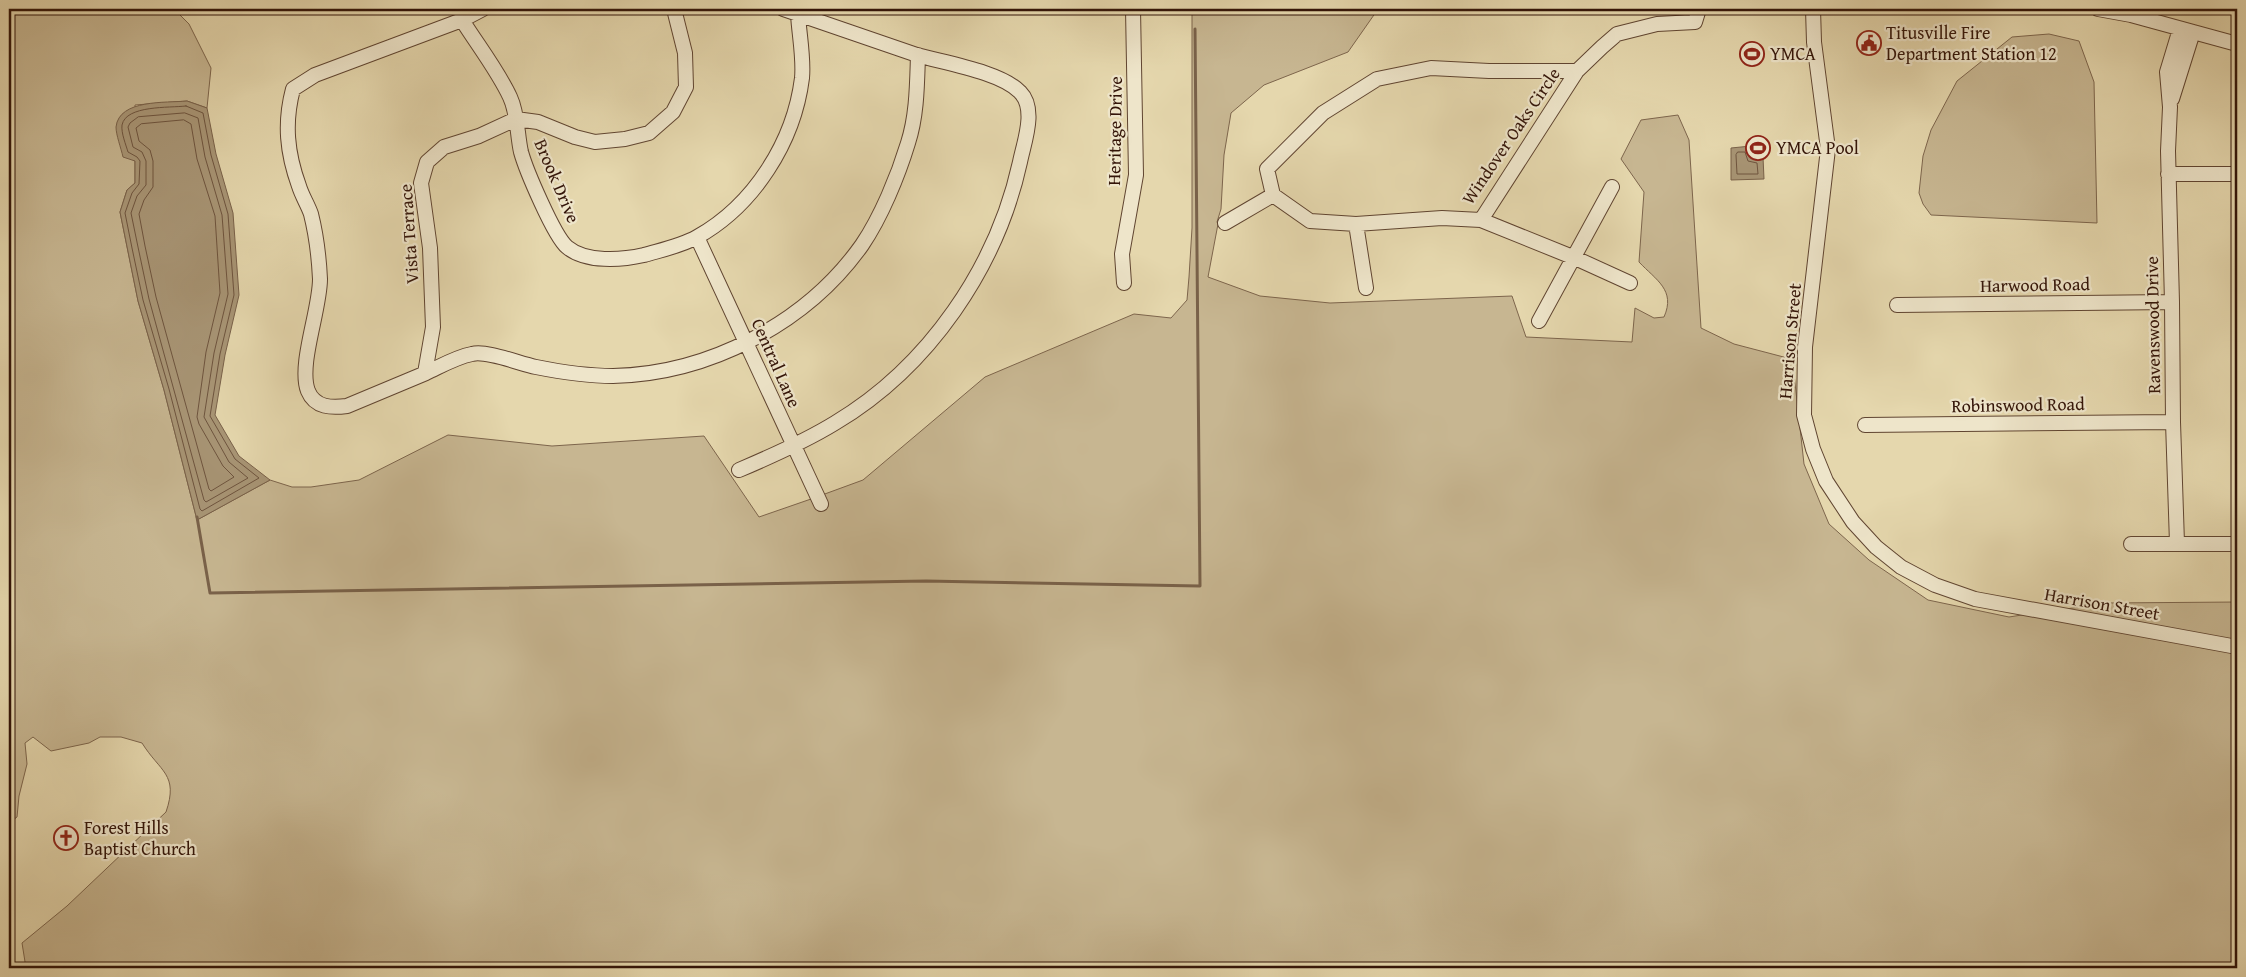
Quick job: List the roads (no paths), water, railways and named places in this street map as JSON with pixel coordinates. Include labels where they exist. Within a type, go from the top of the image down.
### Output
[{"type":"street","points":[[483,9],[462,20],[315,75],[293,89],[287,111],[292,164],[311,213],[320,279],[318,307],[305,377],[309,393],[319,404],[334,408],[347,406],[474,353],[535,367],[586,375],[656,373],[700,362],[747,343],[786,319],[833,279],[862,245],[881,211],[908,143],[916,103],[918,55]]},
{"type":"street","points":[[516,120],[538,122],[575,137],[595,142],[625,139],[649,133],[673,112],[686,87],[686,53],[674,9]]},
{"type":"street","points":[[739,470],[792,447],[836,422],[872,398],[918,356],[948,321],[990,252],[1015,183],[1029,112],[1022,93],[1007,81],[918,55],[783,9]]},
{"type":"street","name":"Heritage Drive","points":[[1124,283],[1122,254],[1136,175],[1133,9]]},
{"type":"street","name":"Windover Oaks Circle","points":[[1577,71],[1489,71],[1431,68],[1378,79],[1323,114],[1267,169],[1273,195],[1310,221],[1356,224],[1442,218],[1481,220],[1577,71],[1617,34],[1657,24],[1695,22],[1699,9]]},
{"type":"street","name":"Harrison Street","points":[[1813,9],[1814,42],[1828,149],[1804,347],[1804,415],[1813,449],[1826,481],[1853,522],[1876,547],[1901,567],[1935,585],[1975,599],[2237,647]]},
{"type":"street","points":[[2098,9],[2237,44]]},
{"type":"street","name":"Brook Drive","points":[[462,20],[510,98],[522,153],[550,223],[568,247],[596,260],[633,257],[697,237],[739,204],[762,179],[788,133],[798,103],[802,76],[798,14]]},
{"type":"street","name":"Ravenswood Drive","points":[[2177,543],[2172,422],[2172,302],[2168,174],[2170,107],[2187,31]]},
{"type":"street","name":"Vista Terrace","points":[[426,373],[433,327],[430,248],[422,183],[427,162],[444,147],[479,136],[516,120]]},
{"type":"street","points":[[2168,174],[2237,174]]},
{"type":"street","points":[[1539,322],[1612,187]]},
{"type":"street","points":[[1225,223],[1273,195]]},
{"type":"street","points":[[1481,220],[1575,258],[1630,283]]},
{"type":"street","points":[[1356,224],[1366,288]]},
{"type":"street","name":"Central Lane","points":[[697,237],[747,343],[792,447],[820,504]]},
{"type":"street","name":"Harwood Road","points":[[1897,305],[2172,302]]},
{"type":"street","name":"Robinswood Road","points":[[1864,425],[2172,422]]},
{"type":"street","points":[[2132,544],[2237,544]]},
{"type":"water","points":[[187,101],[207,108],[216,154],[233,213],[239,295],[225,355],[215,415],[239,456],[270,480],[197,520],[164,390],[138,301],[120,212],[127,190],[135,183],[135,161],[123,157],[116,127],[119,118],[125,111],[134,107],[145,104]]},
{"type":"water","points":[[1751,146],[1751,157],[1763,157],[1764,179],[1731,180],[1731,148]]},
{"type":"waterway","points":[[197,517],[210,593],[926,581],[1200,586],[1195,29]]},
{"type":"place","name":"Titusville Fire Department Station 12","points":[[1869,43]]},
{"type":"place","name":"YMCA","points":[[1752,54]]},
{"type":"place","name":"YMCA Pool","points":[[1758,148]]},
{"type":"place","name":"Forest Hills Baptist Church","points":[[66,838]]}]
